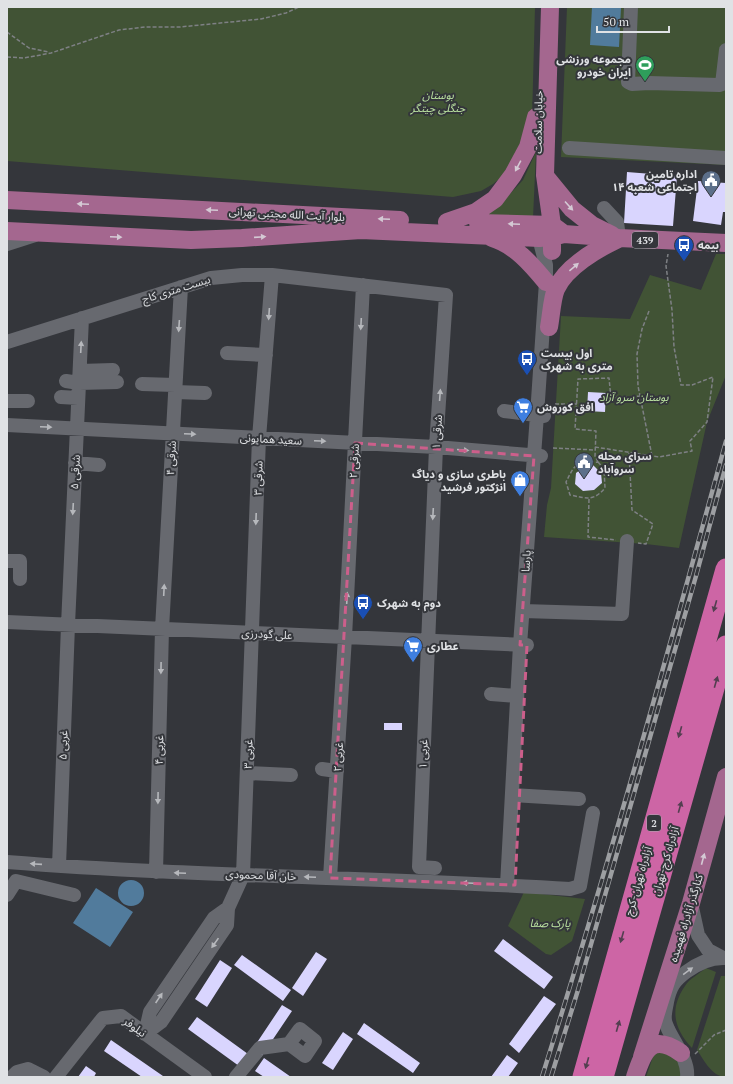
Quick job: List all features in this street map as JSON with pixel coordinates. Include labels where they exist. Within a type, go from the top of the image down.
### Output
[{"type":"highway","name":"آزادراه تهران-کرج","points":[[582,1077],[726,569]]},
{"type":"highway","name":"آزادراه کرج-تهران","points":[[603,1077],[726,646]]},
{"type":"main road","name":"خیابان سلامت","points":[[542,7],[536,117],[550,235]]},
{"type":"main road","name":"خیابان سلامت","points":[[550,7],[545,175],[550,235]]},
{"type":"main road","points":[[447,222],[476,212],[495,199],[513,175],[528,146],[536,117]]},
{"type":"main road","points":[[545,175],[572,209],[592,225],[619,238]]},
{"type":"main road","name":"بلوار آیت الله مجتبی تهرانی","points":[[7,200],[447,222],[550,235]]},
{"type":"main road","name":"بلوار آیت الله مجتبی تهرانی","points":[[7,231],[191,240],[361,230],[484,235],[550,235]]},
{"type":"main road","points":[[484,235],[500,240],[512,248],[524,258],[546,282]]},
{"type":"main road","name":"439","points":[[550,235],[726,243]]},
{"type":"main road","points":[[549,327],[556,290],[568,272],[600,248],[619,238]]},
{"type":"main road","name":"کنارگذر آزادراه فهمیده","points":[[635,1077],[720,815],[726,782]]},
{"type":"main road","points":[[669,992],[672,963]]},
{"type":"main road","points":[[642,1057],[650,1047],[660,1043],[671,1046],[687,1069]]},
{"type":"street","points":[[631,7],[628,82],[632,84],[722,84],[726,50]]},
{"type":"street","points":[[568,148],[726,158]]},
{"type":"street","points":[[604,208],[617,222],[619,238]]},
{"type":"street","points":[[7,244],[40,233]]},
{"type":"street","name":"پارسا","points":[[541,415],[546,265],[550,235]]},
{"type":"street","name":"پارسا","points":[[511,885],[526,611],[549,327],[550,235]]},
{"type":"street","name":"بیست متری کاج","points":[[7,342],[211,278],[242,275],[272,275],[446,295]]},
{"type":"street","name":"۳ شرقی","points":[[252,633],[259,438],[272,275]]},
{"type":"street","name":"۲ شرقی","points":[[345,637],[363,285]]},
{"type":"street","name":"۴ شرقی","points":[[162,629],[181,287]]},
{"type":"street","name":"۱ شرقی","points":[[428,641],[436,447],[446,295]]},
{"type":"street","name":"۵ شرقی","points":[[68,625],[78,398],[75,378],[82,318]]},
{"type":"street","points":[[227,353],[266,355]]},
{"type":"street","points":[[75,378],[115,376]]},
{"type":"street","points":[[142,384],[205,393]]},
{"type":"street","points":[[61,397],[78,398]]},
{"type":"street","points":[[7,401],[28,401]]},
{"type":"street","points":[[504,412],[541,415]]},
{"type":"street","name":"سعید همایونی","points":[[7,425],[436,447],[538,456]]},
{"type":"street","points":[[75,463],[99,465]]},
{"type":"street","points":[[526,611],[622,614],[627,542]]},
{"type":"street","points":[[7,561],[20,562],[20,579]]},
{"type":"street","name":"علی گودرزی","points":[[7,622],[524,645]]},
{"type":"street","name":"۵ غربی","points":[[59,866],[68,625]]},
{"type":"street","name":"۴ غربی","points":[[156,872],[162,629]]},
{"type":"street","name":"۳ غربی","points":[[243,875],[252,633]]},
{"type":"street","name":"۲ غربی","points":[[330,878],[345,637]]},
{"type":"street","name":"۱ غربی","points":[[428,641],[419,867],[435,868]]},
{"type":"street","name":"پارسا","points":[[516,795],[517,696],[524,645]]},
{"type":"street","points":[[491,694],[517,696]]},
{"type":"street","points":[[322,769],[337,771]]},
{"type":"street","points":[[247,773],[291,775]]},
{"type":"street","points":[[516,795],[579,799]]},
{"type":"street","name":"خان آقا محمودی","points":[[7,862],[156,872],[511,885],[570,889],[580,886],[594,813]]},
{"type":"street","points":[[145,1034],[150,1012],[214,918],[228,908],[243,875]]},
{"type":"street","points":[[7,894],[16,881],[74,895]]},
{"type":"street","points":[[691,903],[698,935],[708,950],[724,958]]},
{"type":"street","points":[[687,1069],[665,1021],[669,992],[674,982],[696,965],[704,961],[724,958]]},
{"type":"street","name":"نیلوفر","points":[[56,1077],[103,1018],[121,1016],[205,1077]]},
{"type":"street","points":[[236,1077],[260,1048],[289,1044]]},
{"type":"street","points":[[12,1077],[18,1072],[28,1069],[44,1077]]},
{"type":"path","points":[[7,57],[24,58],[51,53],[119,30],[145,27],[180,28],[261,19],[286,13],[299,7]]},
{"type":"path","points":[[7,32],[30,48],[51,53]]},
{"type":"path","points":[[595,447],[659,457],[692,451],[690,441],[707,422],[713,377],[692,385],[681,385],[674,347],[672,310],[666,266],[669,241]]},
{"type":"path","points":[[649,311],[642,329],[637,354],[638,386],[652,456]]},
{"type":"path","points":[[598,462],[580,464],[573,467],[566,482],[570,495],[589,499],[599,495],[605,488],[604,469],[595,456],[596,431],[575,429],[578,379],[610,378],[611,398],[640,396]]},
{"type":"path","points":[[555,404],[577,404]]},
{"type":"path","points":[[553,448],[595,450]]},
{"type":"path","points":[[589,499],[588,537],[646,544],[653,524],[632,510],[629,453]]},
{"type":"path","points":[[687,1069],[714,1035],[726,1030]]},
{"type":"highlighted area","points":[[355,443],[534,456],[520,645],[527,645],[515,885],[330,878]]},
{"type":"green space","name":"بوستان جنگلی چیتگر","points":[[7,7],[535,7],[532,119],[505,174],[493,184],[481,191],[453,197],[7,161]]},
{"type":"green space","name":"مجموعه ورزشی ایران خودرو","points":[[567,7],[726,7],[726,165],[561,157]]},
{"type":"green space","points":[[536,152],[533,218],[470,217],[507,197],[523,180]]},
{"type":"green space","name":"بوستان سرو آزاد","points":[[716,254],[726,254],[726,375],[707,422],[679,548],[646,544],[544,537],[547,505],[551,488],[561,316],[630,319],[650,275],[701,290]]},
{"type":"green space","name":"پارک صفا","points":[[524,892],[585,899],[572,941],[551,955],[546,954],[508,926]]},
{"type":"green space","points":[[706,968],[716,972],[692,1048],[681,1034],[675,1011],[680,994],[687,983]]},
{"type":"green space","points":[[721,976],[726,976],[726,1077],[713,1071],[697,1050]]},
{"type":"green space","points":[[664,1051],[678,1057],[682,1077],[646,1077],[654,1054]]},
{"type":"water","points":[[592,7],[621,7],[619,47],[590,45]]},
{"type":"water","points":[[131,880],[140,884],[144,893],[140,902],[131,906],[122,902],[118,893],[122,884]]},
{"type":"water","points":[[96,888],[133,912],[110,947],[73,923]]},
{"type":"building","points":[[627,172],[677,176],[673,226],[624,223]]},
{"type":"building","name":"اداره تامین اجتماعی شعبه ۱۴","points":[[698,181],[726,183],[726,212],[723,212],[721,225],[693,221]]},
{"type":"building","points":[[588,392],[606,393],[605,412],[587,411]]},
{"type":"building","points":[[593,465],[601,473],[602,483],[594,490],[583,491],[575,484],[576,473],[584,467]]},
{"type":"building","points":[[384,723],[402,723],[402,730],[384,730]]},
{"type":"building","points":[[503,939],[553,977],[544,989],[494,951]]},
{"type":"building","points":[[316,952],[327,959],[303,996],[292,988]]},
{"type":"building","points":[[242,955],[291,990],[283,1001],[234,965]]},
{"type":"building","points":[[220,960],[232,968],[207,1007],[195,999]]},
{"type":"building","points":[[544,996],[556,1004],[519,1053],[509,1044]]},
{"type":"building","points":[[282,1005],[292,1011],[261,1057],[252,1050]]},
{"type":"building","points":[[197,1017],[248,1054],[239,1066],[188,1029]]},
{"type":"building","points":[[364,1023],[420,1063],[413,1073],[357,1034]]},
{"type":"building","points":[[343,1032],[353,1039],[333,1070],[322,1063]]},
{"type":"building","points":[[111,1040],[163,1076],[142,1077],[104,1051]]},
{"type":"building","points":[[507,1055],[518,1063],[508,1077],[491,1077]]},
{"type":"building","points":[[264,1058],[291,1077],[264,1077],[255,1071]]},
{"type":"building","points":[[86,1066],[96,1073],[94,1077],[78,1077]]},
{"type":"railway","points":[[542,1077],[637,760],[726,441]]},
{"type":"railway","points":[[551,1077],[578,990],[696,576],[726,465]]},
{"type":"place","name":"مجموعه ورزشی ایران خودرو","points":[[645,82]]},
{"type":"place","name":"اداره تامین اجتماعی شعبه ۱۴","points":[[711,197]]},
{"type":"place","name":"بیمه","points":[[684,262]]},
{"type":"place","name":"اول بیست متری به شهرک","points":[[527,376]]},
{"type":"place","name":"افق کوروش","points":[[523,424]]},
{"type":"place","name":"سرای محله سروآباد","points":[[584,479]]},
{"type":"place","name":"باطری سازی و دیاگ انژکتور فرشید","points":[[520,497]]},
{"type":"place","name":"دوم به شهرک","points":[[363,620]]},
{"type":"place","name":"عطاری","points":[[413,663]]}]
